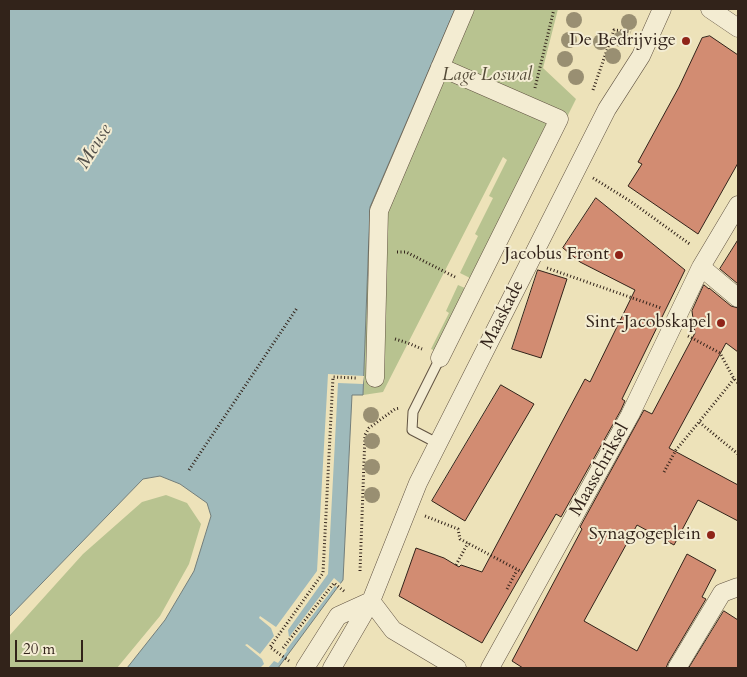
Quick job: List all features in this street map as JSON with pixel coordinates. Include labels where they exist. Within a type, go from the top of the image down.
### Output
[{"type":"street","points":[[375,378],[380,211],[465,9]]},
{"type":"street","name":"Maaskade","points":[[332,668],[370,602],[418,483],[607,109],[641,56],[649,34],[662,9]]},
{"type":"street","points":[[710,9],[738,28]]},
{"type":"street","points":[[440,67],[559,119],[440,358]]},
{"type":"street","name":"Maasschriksel","points":[[490,668],[630,415],[704,262],[738,205]]},
{"type":"street","points":[[704,262],[738,298]]},
{"type":"street","points":[[677,668],[722,593],[738,587]]},
{"type":"street","points":[[318,625],[370,602],[393,630],[458,668]]},
{"type":"street","points":[[298,665],[338,616]]},
{"type":"lane","points":[[439,444],[412,430],[413,412],[440,358]]},
{"type":"path","points":[[530,106],[554,9]]},
{"type":"path","points":[[593,92],[614,30],[649,34]]},
{"type":"path","points":[[578,168],[630,201],[704,262]]},
{"type":"path","points":[[378,252],[406,252],[445,272]]},
{"type":"path","points":[[554,270],[678,315]]},
{"type":"path","points":[[190,470],[297,308]]},
{"type":"path","points":[[695,340],[720,353],[738,383]]},
{"type":"path","points":[[298,665],[270,647],[323,572],[333,377],[375,378]]},
{"type":"path","points":[[664,472],[676,450],[734,379]]},
{"type":"path","points":[[699,422],[738,454]]},
{"type":"path","points":[[443,523],[458,529],[460,539],[538,581]]},
{"type":"path","points":[[456,565],[468,543]]},
{"type":"path","points":[[507,589],[517,570]]},
{"type":"path","points":[[284,648],[334,583],[345,593]]},
{"type":"green space","name":"Lage Loswal","points":[[455,9],[558,9],[543,68],[576,99],[556,139],[472,279],[460,273],[478,236],[475,234],[493,198],[489,196],[507,160],[503,157],[383,392],[363,395],[370,207]]},
{"type":"green space","points":[[458,285],[467,289],[436,351],[431,349],[449,313],[446,311]]},
{"type":"green space","points":[[166,495],[187,503],[201,524],[189,564],[160,616],[117,668],[9,668],[9,636],[83,554],[142,502]]},
{"type":"water","name":"Meuse","points":[[9,9],[455,9],[370,207],[363,395],[352,395],[343,580],[278,668],[127,668],[165,620],[194,571],[211,516],[207,503],[180,484],[160,476],[143,479],[9,617]]},
{"type":"pier","points":[[328,374],[364,376],[363,384],[338,383],[328,574],[288,630],[289,637],[334,578],[341,584],[338,588],[335,586],[278,663],[274,661],[268,668],[260,668],[264,664],[262,659],[245,645],[247,644],[260,654],[274,636],[271,628],[259,618],[260,616],[276,627],[317,571]]},
{"type":"building","points":[[710,36],[738,55],[738,163],[698,234],[628,186],[642,164],[638,162],[679,87],[702,38]]},
{"type":"building","points":[[596,198],[685,270],[622,399],[625,401],[621,410],[561,517],[556,514],[482,643],[399,596],[416,548],[444,558],[459,567],[461,565],[482,572],[585,379],[590,382],[635,290],[580,262],[563,248]]},
{"type":"building","points":[[738,240],[738,284],[720,269]]},
{"type":"building","points":[[538,270],[567,279],[541,358],[512,349]]},
{"type":"building","points":[[704,285],[731,306],[738,308],[738,352],[726,343],[669,448],[738,485],[738,521],[698,500],[674,545],[637,525],[584,621],[637,651],[687,554],[716,570],[702,597],[706,599],[666,668],[523,668],[512,661],[582,529],[580,527],[644,410],[652,414],[695,333],[692,311]]},
{"type":"building","points":[[501,385],[534,404],[465,521],[432,501]]},
{"type":"building","points":[[724,611],[738,620],[738,668],[689,668]]},
{"type":"place","name":"De Bedrijvige","points":[[686,41]]},
{"type":"place","name":"Jacobus Front","points":[[619,255]]},
{"type":"place","name":"Sint-Jacobskapel","points":[[721,323]]},
{"type":"place","name":"Synagogeplein","points":[[711,535]]}]
